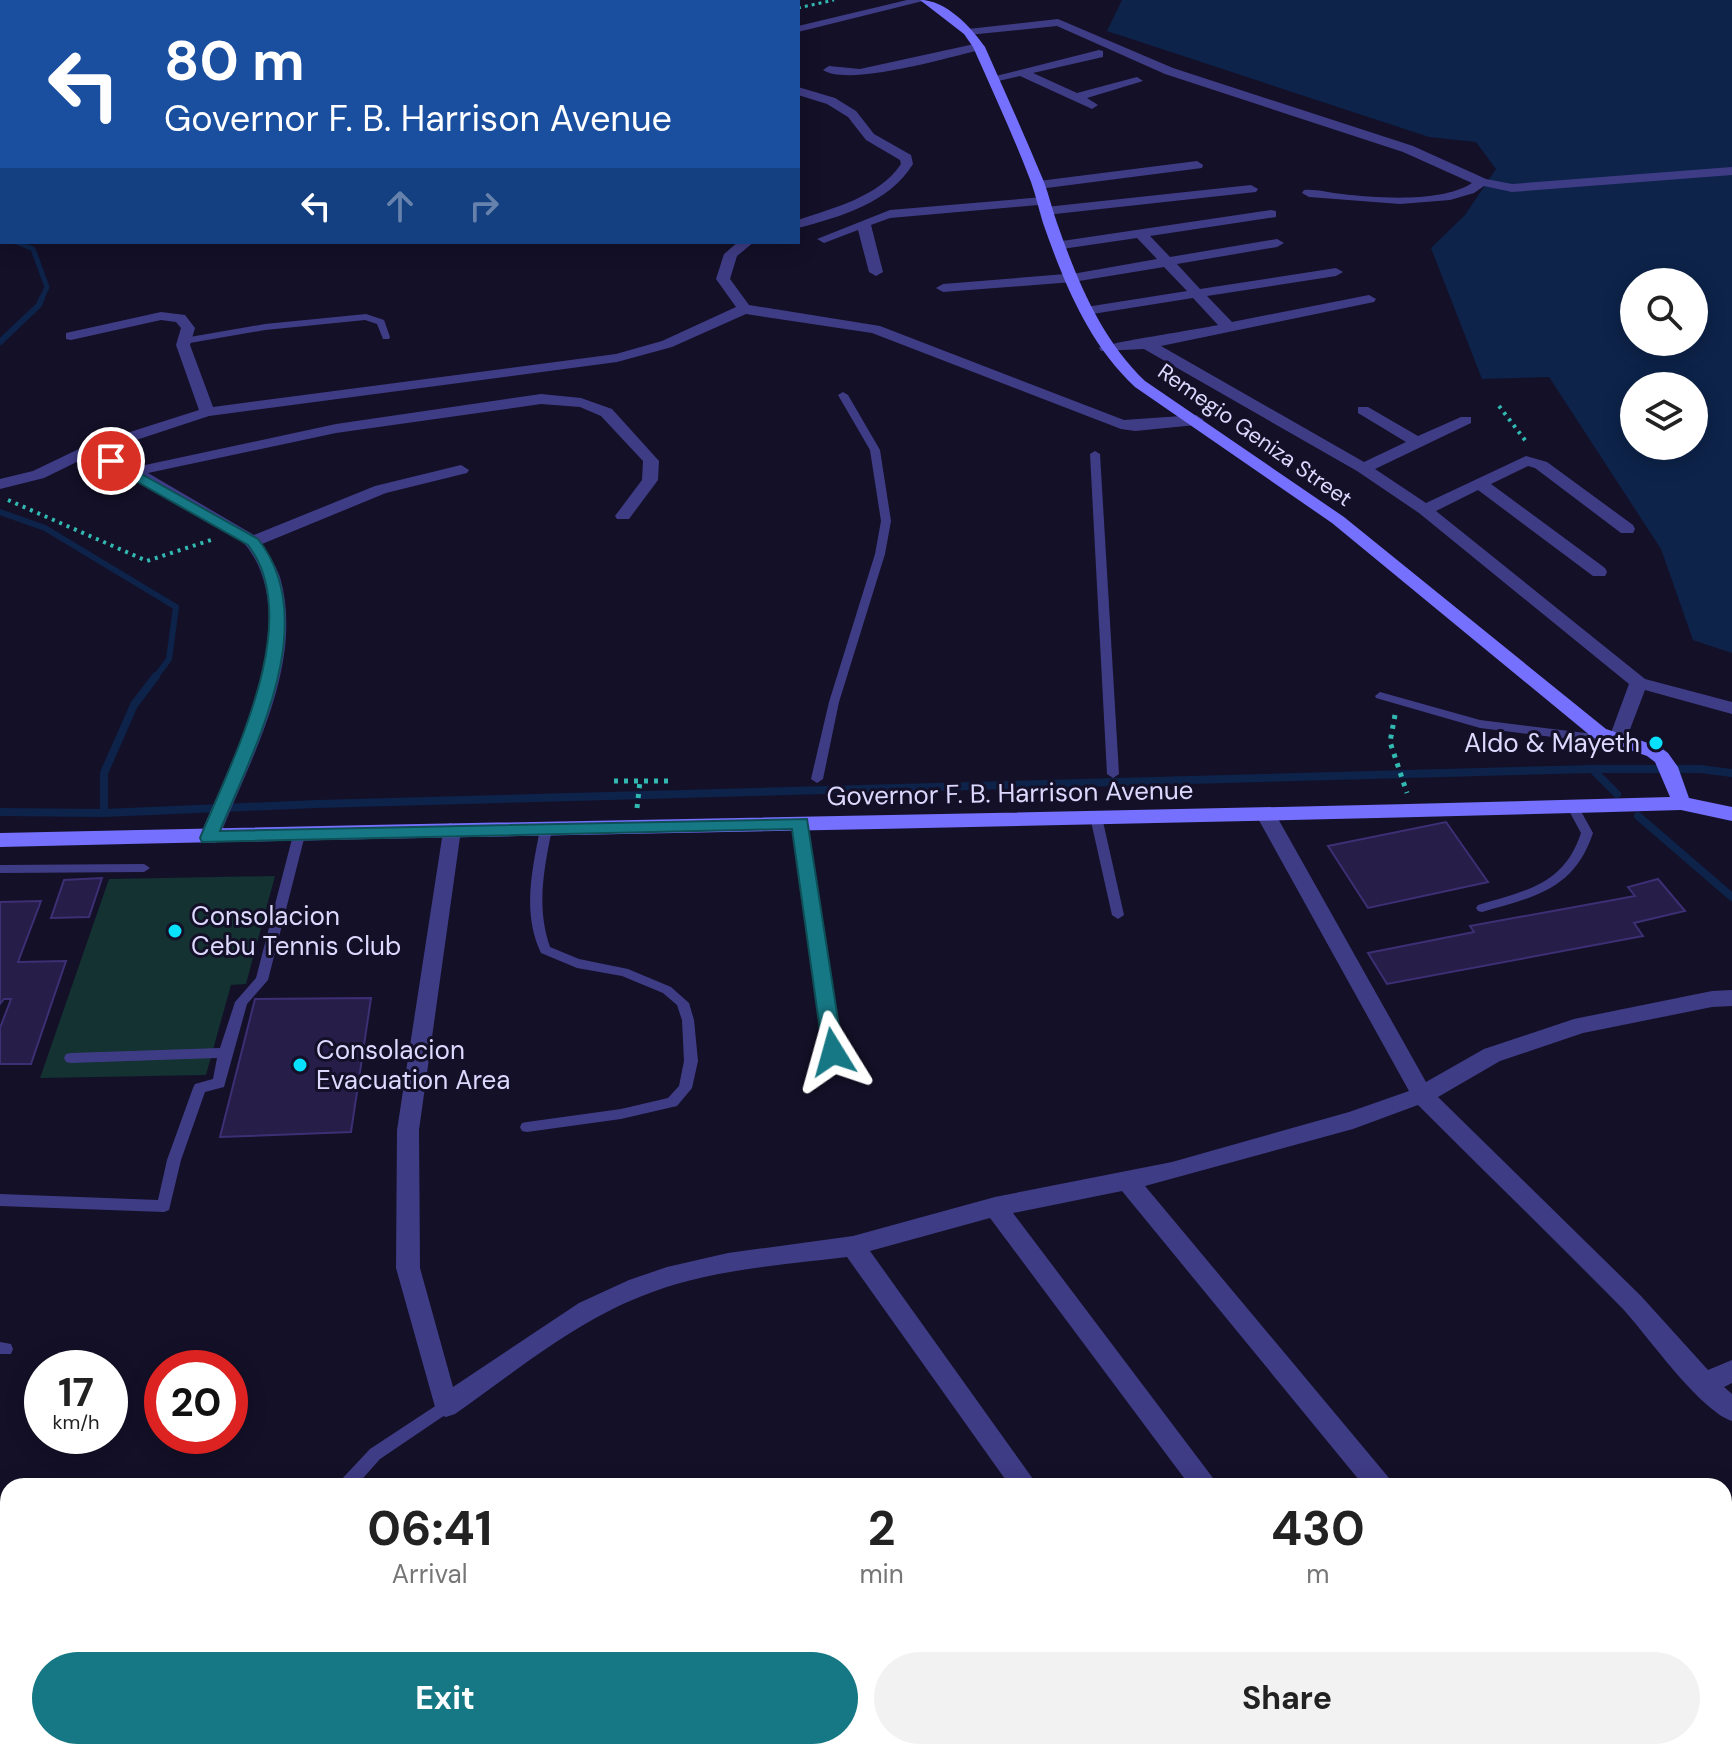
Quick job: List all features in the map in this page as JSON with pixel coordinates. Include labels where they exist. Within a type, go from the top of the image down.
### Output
[{"type":"street","points":[[800,29],[923,0]]},
{"type":"street","name":"Remegio Geniza Street","points":[[923,0],[968,32],[979,47],[1039,185],[1086,311],[1106,348],[1140,384],[1338,520],[1581,720],[1617,741],[1650,749],[1665,759],[1676,782],[1681,803]]},
{"type":"street","points":[[968,32],[1058,22],[1169,71],[1408,149],[1482,182],[1512,188],[1732,171]]},
{"type":"street","points":[[829,70],[860,73],[979,47]]},
{"type":"street","points":[[994,78],[1099,54]]},
{"type":"street","points":[[1022,72],[1092,105]]},
{"type":"street","points":[[1073,98],[1137,81]]},
{"type":"street","points":[[800,91],[819,95],[852,114],[870,137],[906,158],[907,164],[899,177],[844,209],[800,223]]},
{"type":"street","points":[[1039,185],[1197,165]]},
{"type":"street","points":[[1135,173],[1188,227]]},
{"type":"street","points":[[1309,193],[1370,202],[1470,193],[1482,182]]},
{"type":"street","points":[[824,239],[864,225],[872,218],[890,214],[1161,200],[1251,189]]},
{"type":"street","points":[[1062,245],[1271,214]]},
{"type":"street","points":[[864,225],[876,272]]},
{"type":"street","points":[[1139,232],[1227,326]]},
{"type":"street","points":[[943,288],[1073,277],[1277,243]]},
{"type":"street","points":[[744,244],[731,254],[723,279],[744,309]]},
{"type":"street","points":[[1086,311],[1336,272]]},
{"type":"street","points":[[1106,348],[1147,344],[1369,299]]},
{"type":"street","points":[[0,484],[38,475],[89,450],[207,412],[617,358],[667,344],[744,309],[875,329],[1121,424],[1135,426],[1196,420]]},
{"type":"street","points":[[71,336],[171,316],[186,322],[188,328],[184,341],[207,412]]},
{"type":"street","points":[[1147,344],[1363,468],[1425,510],[1639,683],[1732,708]]},
{"type":"street","points":[[134,472],[231,447],[331,428],[541,399],[572,400],[597,405],[616,417],[651,461],[650,480],[623,516]]},
{"type":"street","points":[[1363,410],[1418,443]]},
{"type":"street","points":[[1363,468],[1466,420]]},
{"type":"street","points":[[89,450],[134,472],[253,542],[266,558],[277,599],[273,663],[264,703],[209,838]]},
{"type":"street","points":[[1425,510],[1526,461],[1534,462],[1627,529]]},
{"type":"street","points":[[253,542],[347,500],[461,470]]},
{"type":"street","points":[[1479,483],[1599,572]]},
{"type":"street","points":[[1617,741],[1639,683]]},
{"type":"street","name":"Governor F. B. Harrison Avenue","points":[[0,840],[1266,815],[1410,804],[1573,807],[1681,803],[1732,814]]},
{"type":"street","points":[[1266,815],[1422,1095],[1632,1303],[1704,1384],[1732,1410]]},
{"type":"street","points":[[451,830],[408,1130],[408,1268],[446,1406],[608,1299],[665,1278],[729,1263],[853,1246],[995,1207],[1172,1171],[1353,1120],[1422,1095],[1492,1055],[1582,1025],[1712,999],[1732,998]]},
{"type":"street","points":[[1126,1179],[1373,1478]]},
{"type":"street","points":[[995,1207],[1200,1478]]},
{"type":"street","points":[[853,1246],[1019,1478]]},
{"type":"street","points":[[1704,1384],[1732,1371]]},
{"type":"lane","points":[[184,341],[265,327],[366,317],[381,322],[386,337]]},
{"type":"lane","points":[[817,779],[834,702],[880,554],[886,521],[875,450],[843,395]]},
{"type":"lane","points":[[1095,454],[1113,774]]},
{"type":"lane","points":[[1380,696],[1480,724],[1617,741]]},
{"type":"lane","points":[[1482,908],[1528,895],[1555,882],[1571,868],[1585,846],[1587,833],[1573,807]]},
{"type":"lane","points":[[1096,817],[1118,915]]},
{"type":"lane","points":[[800,823],[833,1052]]},
{"type":"lane","points":[[527,1127],[621,1114],[672,1102],[685,1088],[691,1061],[683,1003],[667,990],[624,972],[577,963],[545,950],[537,932],[533,897],[546,829]]},
{"type":"lane","points":[[0,1200],[164,1206],[174,1160],[200,1088],[219,1083],[241,1002],[262,980],[299,835]]},
{"type":"lane","points":[[0,869],[144,868]]},
{"type":"lane","points":[[71,1058],[225,1053]]},
{"type":"lane","points":[[353,1478],[375,1454],[446,1406]]},
{"type":"path","points":[[800,8],[834,0]]},
{"type":"path","points":[[1499,406],[1533,451],[1534,462]]},
{"type":"path","points":[[0,496],[147,561],[205,544],[230,530]]},
{"type":"path","points":[[1398,701],[1390,742],[1410,804]]},
{"type":"path","points":[[614,781],[669,781]]},
{"type":"path","points":[[637,810],[639,782]]},
{"type":"green space","name":"Consolacion Cebu Tennis Club","points":[[275,876],[246,984],[231,985],[206,1075],[40,1078],[109,879]]},
{"type":"water","points":[[1122,0],[1732,0],[1732,653],[1693,640],[1661,549],[1549,377],[1482,379],[1431,248],[1465,215],[1496,169],[1476,142],[1429,137],[1107,31]]},
{"type":"building","points":[[1446,822],[1488,882],[1368,908],[1328,846]]},
{"type":"building","points":[[102,878],[89,917],[51,918],[64,880]]},
{"type":"building","points":[[1658,879],[1685,911],[1634,923],[1643,936],[1387,984],[1368,953],[1474,932],[1470,926],[1635,896],[1628,887]]},
{"type":"building","points":[[41,901],[18,962],[66,961],[31,1064],[0,1064],[0,1028],[11,999],[4,999],[0,1004],[0,902]]},
{"type":"building","name":"Consolacion Evacuation Area","points":[[371,998],[351,1132],[220,1137],[255,999]]},
{"type":"waterway","points":[[22,244],[33,249],[47,287],[41,300]]},
{"type":"waterway","points":[[0,342],[39,305],[42,298]]},
{"type":"waterway","points":[[0,512],[45,528],[176,607],[169,659],[155,678]]},
{"type":"waterway","points":[[104,813],[104,773],[134,705],[156,676]]},
{"type":"waterway","points":[[104,813],[317,804],[1592,769]]},
{"type":"waterway","points":[[1592,769],[1700,769],[1732,773]]},
{"type":"waterway","points":[[1592,769],[1617,794]]},
{"type":"waterway","points":[[0,812],[104,813]]},
{"type":"waterway","points":[[1638,816],[1732,897]]},
{"type":"place","name":"Aldo & Mayeth","points":[[1656,743]]},
{"type":"place","name":"Consolacion Cebu Tennis Club","points":[[175,931]]},
{"type":"place","name":"Consolacion Evacuation Area","points":[[300,1065]]},
{"type":"route","points":[[111,461],[253,542],[266,558],[277,599],[273,663],[264,703],[209,838],[800,823],[833,1052]]}]
